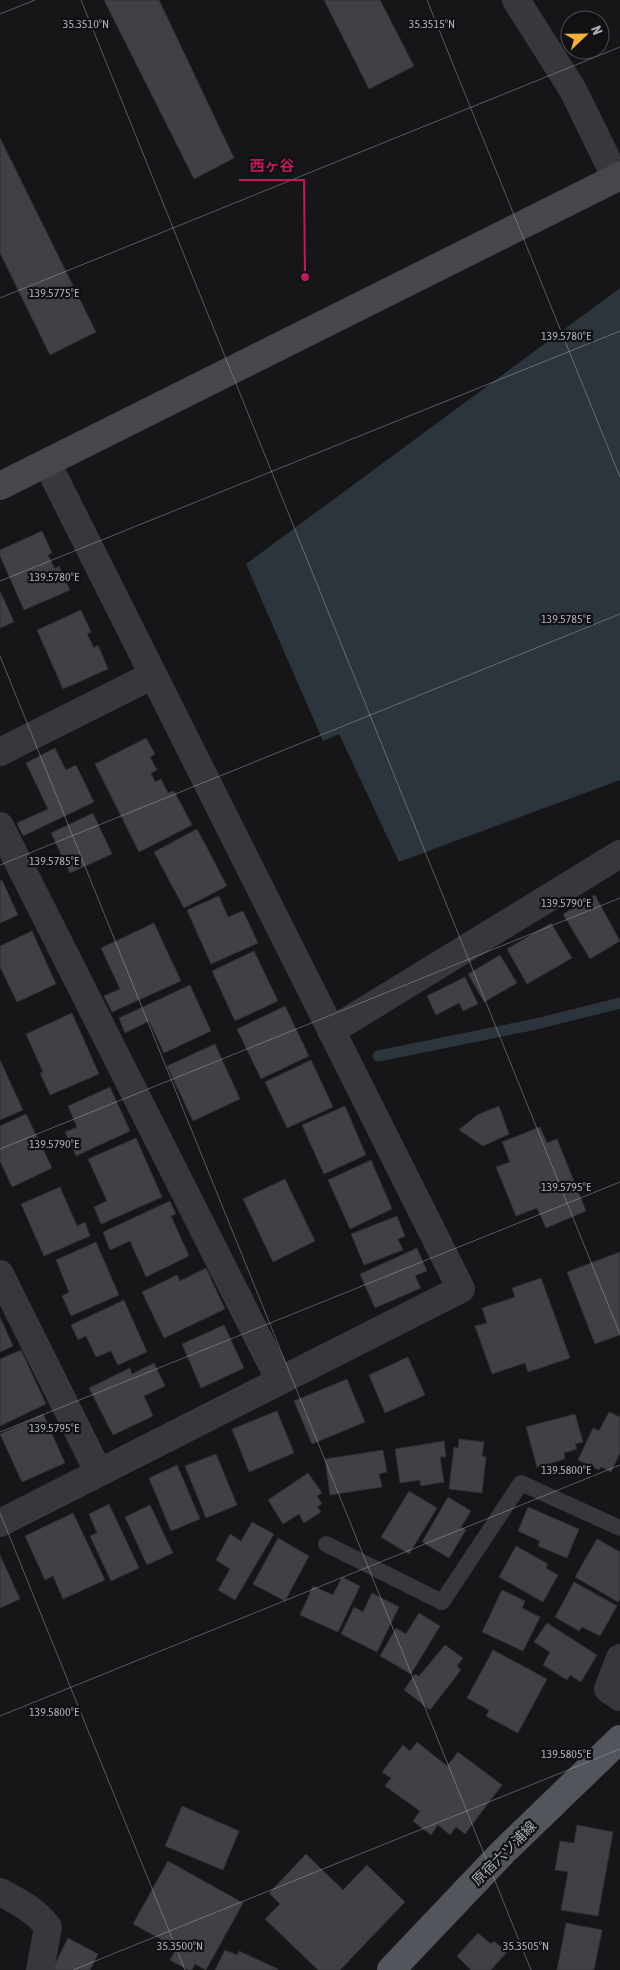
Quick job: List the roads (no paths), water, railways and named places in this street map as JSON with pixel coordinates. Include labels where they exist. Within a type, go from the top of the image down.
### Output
[{"type":"main road","name":"原宿六ツ浦線","points":[[391,1970],[502,1853],[620,1739]]},
{"type":"street","points":[[0,486],[618,177],[573,90],[516,0]]},
{"type":"street","points":[[0,1523],[461,1289],[47,463]]},
{"type":"street","points":[[0,752],[153,675]]},
{"type":"street","points":[[0,826],[280,1381]]},
{"type":"street","points":[[331,1031],[620,854]]},
{"type":"street","points":[[0,1274],[99,1473]]},
{"type":"street","points":[[620,1658],[608,1688],[620,1697]]},
{"type":"street","points":[[0,1892],[26,1906],[38,1915],[48,1927],[40,1970]]},
{"type":"lane","points":[[326,1544],[442,1602],[521,1483],[620,1528]]},
{"type":"waterway","points":[[378,1056],[536,1024],[620,1003]]},
{"type":"place","name":"西ヶ谷","points":[[305,277]]}]
